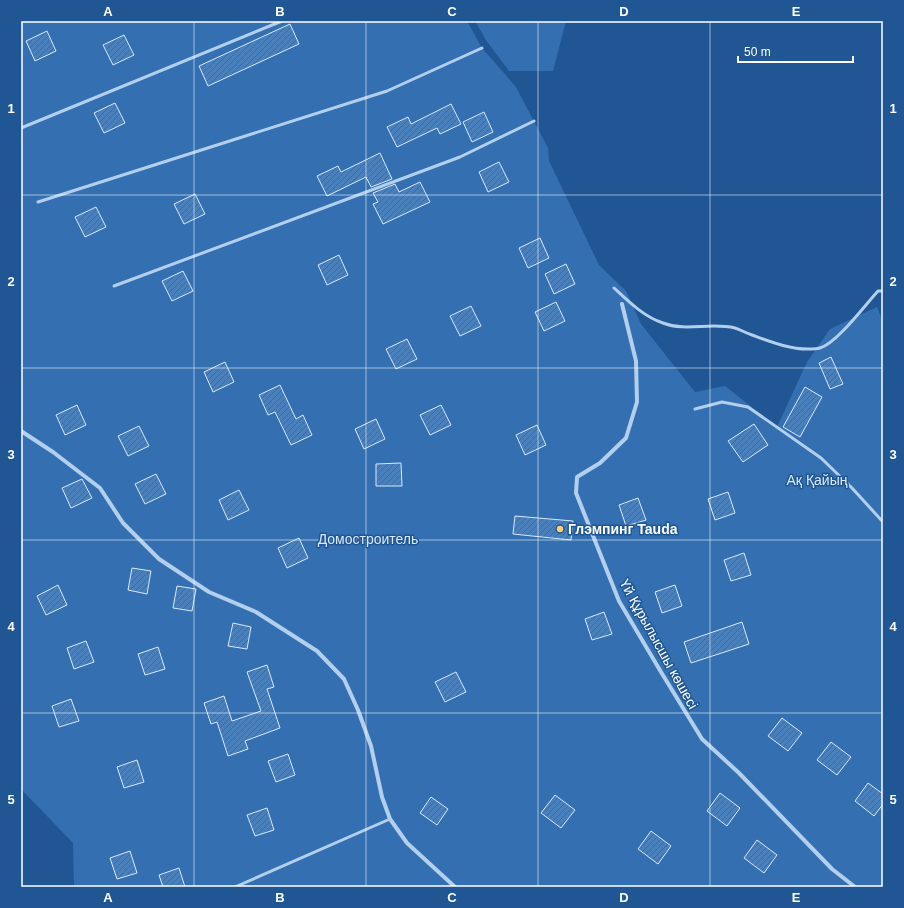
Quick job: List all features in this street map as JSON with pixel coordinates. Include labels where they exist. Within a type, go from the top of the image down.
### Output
[{"type":"street","name":"Үй Құрылысшы көшесі","points":[[622,304],[636,361],[637,402],[626,438],[600,463],[577,477],[576,493],[619,601],[702,739],[739,773],[832,869],[855,887]]},
{"type":"street","points":[[21,431],[53,452],[100,488],[123,523],[159,560],[209,592],[256,612],[286,631],[317,651],[344,679],[358,710],[371,746],[382,798],[390,819],[407,844],[455,887]]},
{"type":"lane","points":[[21,128],[282,21]]},
{"type":"lane","points":[[38,202],[387,91],[482,48]]},
{"type":"lane","points":[[114,286],[460,157],[534,121]]},
{"type":"lane","points":[[614,288],[648,316],[673,327],[683,328],[710,325],[724,326],[799,349],[820,348],[834,340],[878,291],[883,291]]},
{"type":"lane","points":[[695,409],[722,402],[748,407],[821,458],[852,488],[883,522]]},
{"type":"lane","points":[[235,887],[390,819]]},
{"type":"green space","name":"Домостроитель","points":[[21,21],[467,21],[482,48],[516,87],[548,148],[549,161],[599,265],[626,291],[641,324],[695,392],[725,386],[777,427],[807,362],[830,329],[877,307],[883,322],[883,887],[74,887],[73,843],[21,789]]},
{"type":"green space","points":[[475,21],[566,21],[553,71],[509,71],[486,40]]},
{"type":"building","points":[[290,24],[299,44],[208,86],[199,66]]},
{"type":"building","points":[[47,31],[56,51],[35,61],[26,41]]},
{"type":"building","points":[[124,35],[134,55],[113,65],[103,45]]},
{"type":"building","points":[[115,103],[125,123],[104,133],[94,113]]},
{"type":"building","points":[[451,104],[461,124],[440,134],[437,128],[397,147],[387,127],[408,117],[411,124]]},
{"type":"building","points":[[484,112],[493,132],[472,142],[463,122]]},
{"type":"building","points":[[380,153],[392,179],[371,187],[366,177],[327,196],[317,176],[338,166],[341,172]]},
{"type":"building","points":[[499,162],[509,182],[488,192],[479,172]]},
{"type":"building","points":[[420,182],[430,202],[383,224],[373,204],[378,202],[373,193],[395,184],[399,192]]},
{"type":"building","points":[[195,194],[205,214],[184,224],[174,204]]},
{"type":"building","points":[[96,207],[106,227],[85,237],[75,217]]},
{"type":"building","points":[[540,238],[549,258],[528,268],[519,248]]},
{"type":"building","points":[[339,255],[348,275],[327,285],[318,265]]},
{"type":"building","points":[[566,264],[575,284],[554,294],[545,274]]},
{"type":"building","points":[[183,271],[193,291],[172,301],[162,281]]},
{"type":"building","points":[[556,302],[565,321],[544,331],[535,312]]},
{"type":"building","points":[[471,306],[481,326],[460,336],[450,316]]},
{"type":"building","points":[[407,339],[417,359],[396,369],[386,349]]},
{"type":"building","points":[[831,357],[843,384],[830,389],[819,363]]},
{"type":"building","points":[[225,362],[234,382],[213,392],[204,372]]},
{"type":"building","points":[[280,385],[296,419],[303,415],[312,435],[291,445],[275,412],[268,415],[259,395]]},
{"type":"building","points":[[805,387],[822,397],[800,437],[783,427]]},
{"type":"building","points":[[77,405],[86,425],[65,435],[56,415]]},
{"type":"building","points":[[441,405],[451,425],[430,435],[420,415]]},
{"type":"building","points":[[376,419],[385,439],[364,449],[355,429]]},
{"type":"building","points":[[754,424],[768,445],[743,462],[728,441]]},
{"type":"building","points":[[537,425],[546,445],[525,455],[516,435]]},
{"type":"building","points":[[139,426],[149,446],[128,456],[118,436]]},
{"type":"building","points":[[401,463],[402,486],[376,486],[376,464]]},
{"type":"building","points":[[156,474],[166,494],[145,504],[135,484]]},
{"type":"building","points":[[82,479],[92,498],[71,508],[62,488]]},
{"type":"building","points":[[239,490],[249,510],[228,520],[219,500]]},
{"type":"building","points":[[728,492],[735,513],[715,520],[708,499]]},
{"type":"building","points":[[638,498],[646,520],[626,526],[619,505]]},
{"type":"building","points":[[515,516],[573,521],[571,540],[513,534]]},
{"type":"building","points":[[299,538],[308,558],[287,568],[278,548]]},
{"type":"building","points":[[744,553],[751,575],[731,581],[724,560]]},
{"type":"building","points":[[132,568],[151,571],[147,594],[128,590]]},
{"type":"building","points":[[58,585],[67,605],[46,615],[37,596]]},
{"type":"building","points":[[675,585],[682,606],[662,613],[655,592]]},
{"type":"building","points":[[177,586],[196,589],[192,611],[173,608]]},
{"type":"building","points":[[604,612],[612,634],[592,640],[585,619]]},
{"type":"building","points":[[742,622],[749,644],[691,663],[684,642]]},
{"type":"building","points":[[233,623],[251,627],[247,649],[228,646]]},
{"type":"building","points":[[86,641],[94,662],[74,669],[67,648]]},
{"type":"building","points":[[158,647],[165,669],[145,675],[138,654]]},
{"type":"building","points":[[267,665],[274,687],[267,689],[280,728],[245,741],[248,749],[228,756],[217,722],[211,724],[204,703],[224,696],[232,721],[261,711],[247,672]]},
{"type":"building","points":[[456,672],[466,692],[445,702],[435,682]]},
{"type":"building","points":[[71,699],[79,721],[59,727],[52,706]]},
{"type":"building","points":[[782,718],[802,733],[788,751],[768,736]]},
{"type":"building","points":[[831,742],[851,757],[837,775],[817,760]]},
{"type":"building","points":[[288,754],[295,775],[276,782],[268,761]]},
{"type":"building","points":[[137,760],[144,782],[124,788],[117,767]]},
{"type":"building","points":[[868,783],[883,794],[883,804],[874,816],[855,801]]},
{"type":"building","points":[[720,793],[740,808],[727,826],[707,811]]},
{"type":"building","points":[[555,795],[575,810],[561,828],[541,813]]},
{"type":"building","points":[[431,797],[448,809],[437,825],[420,813]]},
{"type":"building","points":[[267,808],[274,830],[255,836],[247,815]]},
{"type":"building","points":[[651,831],[671,846],[658,864],[638,849]]},
{"type":"building","points":[[757,840],[777,855],[764,873],[744,858]]},
{"type":"building","points":[[130,851],[137,873],[117,879],[110,858]]},
{"type":"building","points":[[179,868],[185,887],[163,887],[159,875]]},
{"type":"place","name":"Глэмпинг Tauda","points":[[560,529]]},
{"type":"park label","name":"Ақ Қайың","points":[[817,480]]}]
